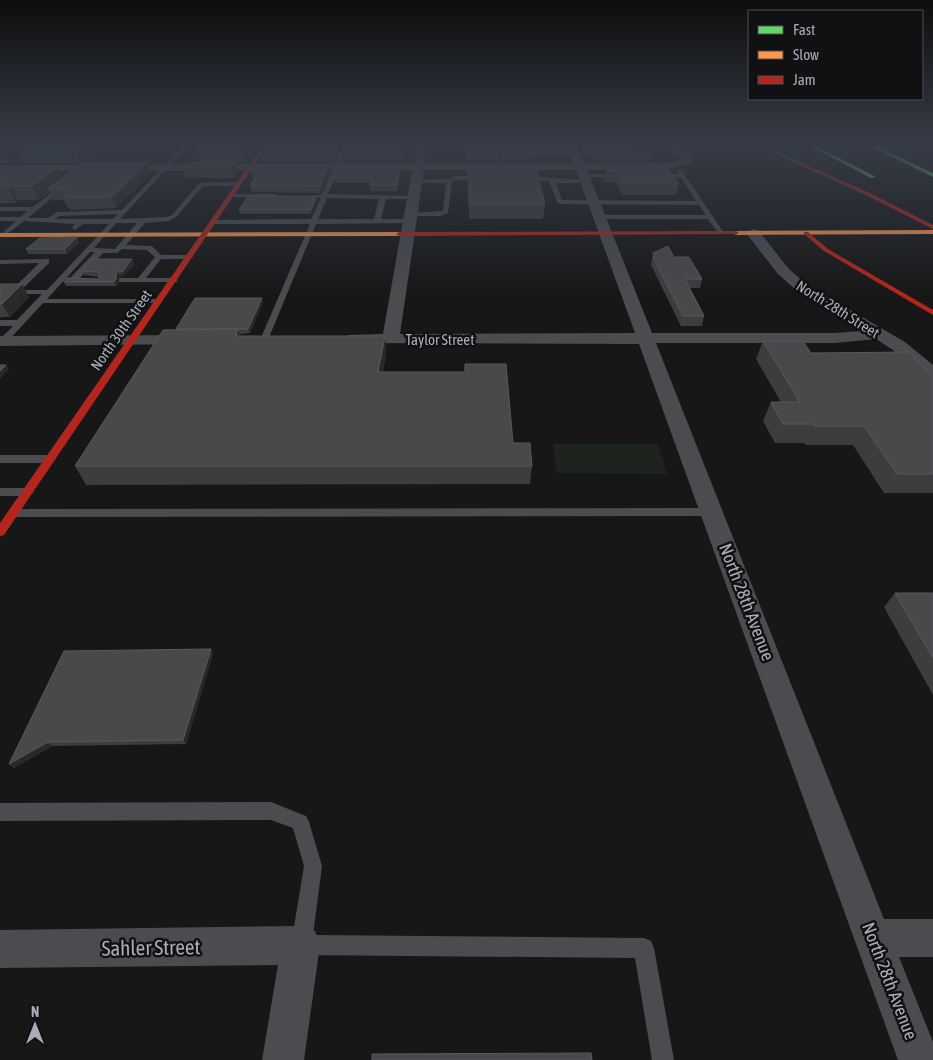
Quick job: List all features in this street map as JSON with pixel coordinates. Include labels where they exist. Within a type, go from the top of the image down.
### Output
[{"type":"main road","points":[[869,194],[933,227]]},
{"type":"main road","name":"North 30th Street","points":[[0,532],[231,196]]},
{"type":"main road","points":[[1,236],[308,235],[410,224],[603,226],[721,233],[933,232]]},
{"type":"main road","points":[[806,233],[826,250],[933,313]]},
{"type":"street","name":"North 28th Avenue","points":[[591,194],[919,1060]]},
{"type":"street","points":[[391,339],[414,197]]},
{"type":"street","name":"North 28th Street","points":[[753,233],[783,271],[802,288],[824,304],[906,351],[933,374]]},
{"type":"street","name":"Taylor Street","points":[[342,339],[835,338],[879,334]]},
{"type":"street","points":[[2,341],[206,340]]},
{"type":"street","points":[[245,340],[284,340]]},
{"type":"street","points":[[874,938],[933,938]]},
{"type":"street","points":[[284,1060],[301,945]]},
{"type":"street","name":"Sahler Street","points":[[0,949],[301,945]]},
{"type":"lane","points":[[1,236],[53,194]]},
{"type":"lane","points":[[2,341],[139,194]]},
{"type":"lane","points":[[57,214],[115,221],[168,219],[174,216],[192,194]]},
{"type":"lane","points":[[214,222],[377,221],[410,224],[446,212],[448,194]]},
{"type":"lane","points":[[558,194],[560,202],[701,203]]},
{"type":"lane","points":[[695,194],[721,233]]},
{"type":"lane","points":[[231,196],[287,196]]},
{"type":"lane","points":[[315,196],[414,197]]},
{"type":"lane","points":[[264,340],[324,196]]},
{"type":"lane","points":[[377,221],[383,196]]},
{"type":"lane","points":[[50,220],[63,207]]},
{"type":"lane","points":[[0,209],[36,209]]},
{"type":"lane","points":[[0,219],[50,220],[73,217],[91,218],[123,212]]},
{"type":"lane","points":[[603,226],[710,217]]},
{"type":"lane","points":[[68,235],[91,218]]},
{"type":"lane","points":[[87,250],[118,250],[143,221]]},
{"type":"lane","points":[[120,247],[149,248],[159,257],[189,257]]},
{"type":"lane","points":[[74,280],[100,250]]},
{"type":"lane","points":[[140,280],[159,257]]},
{"type":"lane","points":[[1,262],[46,262],[14,292],[48,292]]},
{"type":"lane","points":[[60,279],[89,280]]},
{"type":"lane","points":[[122,280],[174,280]]},
{"type":"lane","points":[[40,301],[159,302]]},
{"type":"lane","points":[[0,323],[20,323]]},
{"type":"lane","points":[[0,459],[50,459]]},
{"type":"lane","points":[[0,492],[28,492]]},
{"type":"lane","points":[[13,513],[712,512]]},
{"type":"lane","points":[[0,812],[271,811],[300,822],[313,866],[301,945],[644,948],[663,1060]]},
{"type":"shaded area","points":[[553,444],[658,444],[667,474],[557,473]]},
{"type":"building","points":[[66,194],[115,194],[112,197],[63,197]]},
{"type":"building","points":[[469,194],[543,194],[545,204],[469,204]]},
{"type":"building","points":[[248,196],[317,196],[311,210],[239,210]]},
{"type":"building","points":[[77,237],[65,249],[26,249],[40,238]]},
{"type":"building","points":[[668,246],[674,257],[689,257],[702,279],[685,279],[704,316],[683,316],[653,257],[655,257],[653,253]]},
{"type":"building","points":[[93,259],[132,259],[122,272],[116,272],[114,282],[64,282],[67,278],[99,279],[99,272],[82,271]]},
{"type":"building","points":[[0,284],[22,284],[0,304]]},
{"type":"building","points":[[195,298],[262,298],[248,329],[176,329]]},
{"type":"building","points":[[238,329],[236,336],[385,336],[378,372],[465,372],[465,364],[506,364],[513,443],[530,443],[532,466],[75,466],[163,330]]},
{"type":"building","points":[[763,341],[803,341],[811,353],[910,352],[933,378],[933,474],[897,474],[864,426],[783,424],[771,402],[800,402]]},
{"type":"building","points":[[0,365],[6,365],[0,371]]},
{"type":"building","points":[[895,593],[933,593],[933,658]]},
{"type":"building","points":[[211,649],[183,740],[48,742],[9,764],[64,651]]},
{"type":"building","points":[[591,1053],[592,1060],[372,1060],[372,1054]]},
{"type":"traffic: slow","points":[[736,233],[933,232]]},
{"type":"traffic: slow","points":[[0,235],[399,234]]},
{"type":"traffic: jam","points":[[0,532],[232,194]]},
{"type":"traffic: jam","points":[[869,194],[933,227]]},
{"type":"traffic: jam","points":[[399,234],[736,233]]},
{"type":"traffic: jam","points":[[806,233],[826,250],[933,313]]}]
